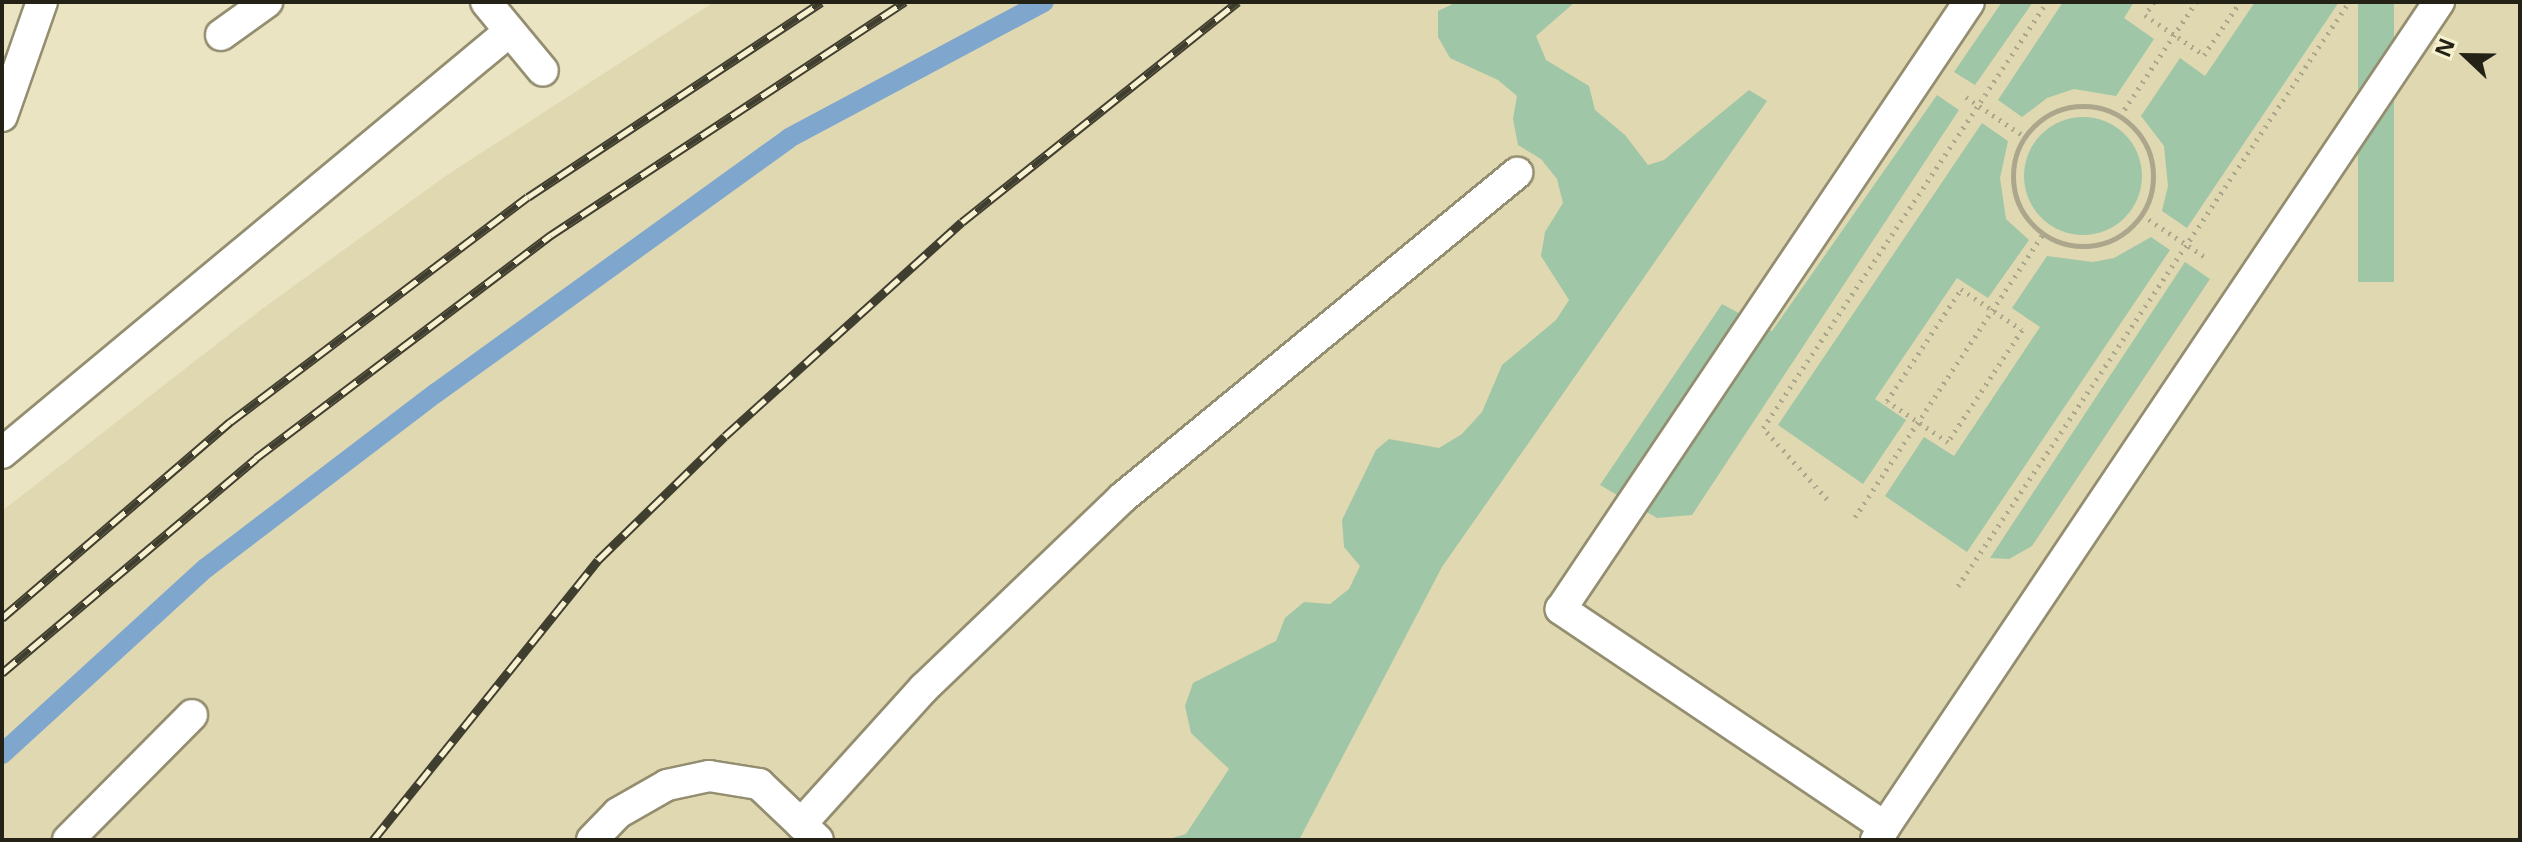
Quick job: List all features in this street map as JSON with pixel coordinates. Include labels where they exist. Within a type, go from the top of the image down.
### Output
[{"type":"lane","points":[[2,116],[42,2]]},
{"type":"lane","points":[[221,35],[267,2]]},
{"type":"lane","points":[[486,2],[543,71]]},
{"type":"lane","points":[[1969,2],[1561,609],[1881,834],[2439,2]]},
{"type":"lane","points":[[2,453],[510,31]]},
{"type":"lane","points":[[592,840],[618,813],[667,785],[709,776],[759,784],[810,832],[924,688],[1122,498],[1517,173]]},
{"type":"lane","points":[[68,840],[192,715]]},
{"type":"path","points":[[1827,499],[1763,428],[2047,2]]},
{"type":"path","points":[[2154,2],[2145,15],[2204,55],[2240,2]]},
{"type":"path","points":[[2120,116],[2196,2]]},
{"type":"path","points":[[1958,586],[2349,2]]},
{"type":"path","points":[[1924,70],[2025,137]]},
{"type":"path","points":[[2069,107],[2096,107],[2120,116],[2141,136],[2151,161],[2152,189],[2142,215],[2122,234],[2097,245],[2070,245],[2043,234],[2025,215],[2014,190],[2014,162],[2025,137],[2044,117],[2069,107]]},
{"type":"path","points":[[2142,215],[2248,286]]},
{"type":"path","points":[[1855,517],[2043,234]]},
{"type":"path","points":[[1961,289],[1992,309],[2022,330],[1948,442],[1887,401],[1961,289]]},
{"type":"shaded area","points":[[714,2],[2520,2],[2520,840],[2,840],[2,511],[262,309],[447,175]]},
{"type":"green space","points":[[1457,2],[1575,2],[1536,36],[1546,60],[1589,86],[1595,110],[1625,135],[1648,165],[1664,160],[1749,90],[1767,101],[1442,567],[1299,840],[1166,840],[1186,834],[1229,769],[1191,733],[1185,706],[1193,683],[1276,641],[1285,618],[1304,602],[1330,604],[1349,589],[1360,566],[1344,547],[1342,520],[1376,450],[1389,439],[1439,448],[1462,434],[1482,412],[1502,365],[1556,320],[1569,300],[1541,256],[1545,232],[1563,203],[1557,179],[1541,159],[1518,145],[1513,119],[1517,96],[1498,80],[1450,58],[1438,37],[1438,11]]},
{"type":"green space","points":[[2002,2],[2033,2],[1975,85],[1954,72]]},
{"type":"green space","points":[[2063,2],[2134,2],[2124,18],[2154,39],[2116,96],[2074,89],[2047,98],[2022,117],[1998,100]]},
{"type":"green space","points":[[2255,2],[2339,2],[2187,228],[2162,211],[2168,186],[2164,146],[2141,116],[2180,58],[2205,76]]},
{"type":"green space","points":[[2358,2],[2394,2],[2394,282],[2358,282]]},
{"type":"green space","points":[[1937,95],[1959,110],[1692,515],[1657,518],[1600,485],[1722,304],[1772,331]]},
{"type":"green space","points":[[2083,117],[2106,121],[2125,134],[2138,153],[2142,176],[2138,199],[2125,218],[2106,231],[2083,235],[2060,231],[2041,218],[2028,199],[2024,176],[2028,153],[2041,134],[2060,121]]},
{"type":"green space","points":[[1982,123],[2008,141],[2000,178],[2006,219],[2029,240],[1988,298],[1957,278],[1875,399],[1906,420],[1863,484],[1778,425]]},
{"type":"green space","points":[[2151,237],[2170,250],[1967,552],[1885,496],[1924,437],[1954,456],[2040,327],[2012,308],[2047,256],[2093,262],[2114,258]]},
{"type":"green space","points":[[2185,262],[2210,279],[2032,546],[2009,559],[1990,558]]},
{"type":"waterway","points":[[2,754],[206,568],[436,393],[789,138],[1044,2]]},
{"type":"railway","points":[[2,618],[230,422],[528,197],[821,2]]},
{"type":"railway","points":[[2,673],[256,458],[551,235],[905,2]]},
{"type":"railway","points":[[373,840],[598,560],[725,436],[962,222],[1238,2]]}]
